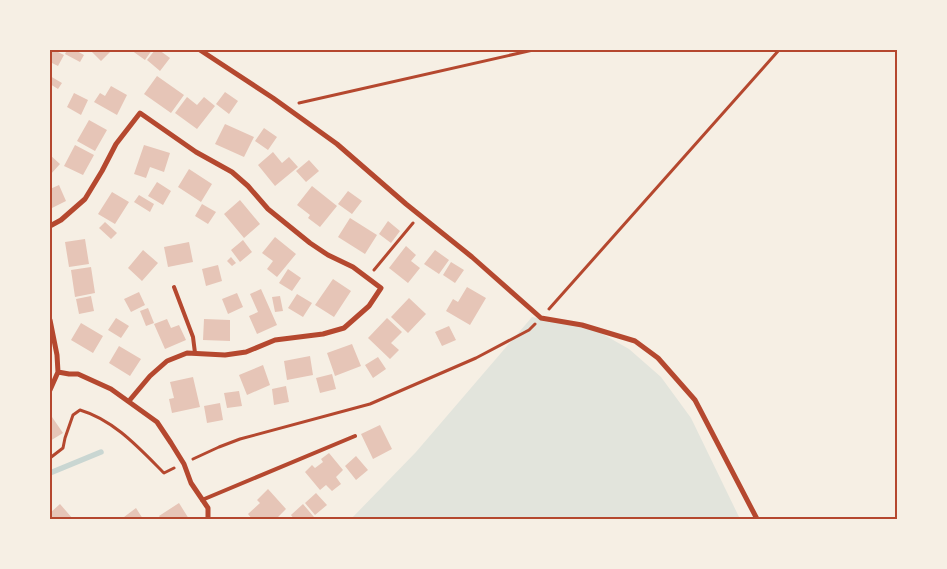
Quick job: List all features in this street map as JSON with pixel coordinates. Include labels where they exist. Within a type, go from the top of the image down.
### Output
[{"type":"street","points":[[200,50],[338,144],[541,318],[582,325],[635,340],[658,358],[695,400],[757,519]]},
{"type":"street","points":[[50,226],[61,220],[85,199],[116,144],[140,113],[196,152],[232,172],[248,186],[268,209],[310,244],[353,267],[381,288],[369,306],[344,328],[323,334],[274,340],[246,352],[225,355],[187,353],[167,361],[150,376],[129,401]]},
{"type":"street","points":[[50,320],[57,355],[58,372],[50,390]]},
{"type":"street","points":[[58,372],[78,374],[111,388],[157,422],[184,464],[191,483],[208,508],[208,519]]},
{"type":"lane","points":[[174,287],[193,337],[195,353]]},
{"type":"lane","points":[[202,500],[355,436]]},
{"type":"path","points":[[284,106],[532,50]]},
{"type":"path","points":[[50,458],[63,448],[73,415],[80,410],[90,413],[117,429],[130,439],[164,473],[219,446],[370,404],[476,358],[529,330],[779,50]]},
{"type":"path","points":[[368,278],[419,215]]},
{"type":"shaded area","points":[[532,317],[592,328],[629,349],[661,377],[691,418],[740,519],[351,519],[416,452]]},
{"type":"building","points":[[50,50],[64,55],[58,66],[50,62]]},
{"type":"building","points":[[67,50],[75,50],[84,55],[80,62],[65,54]]},
{"type":"building","points":[[90,50],[112,50],[101,61]]},
{"type":"building","points":[[131,50],[152,50],[145,60]]},
{"type":"building","points":[[155,50],[159,50],[170,58],[160,71],[147,60]]},
{"type":"building","points":[[50,76],[62,83],[58,89],[50,84]]},
{"type":"building","points":[[157,76],[184,95],[171,113],[144,94]]},
{"type":"building","points":[[111,86],[127,95],[117,115],[94,102],[100,93],[105,96]]},
{"type":"building","points":[[225,92],[238,101],[229,114],[216,104]]},
{"type":"building","points":[[74,93],[88,100],[81,115],[67,107]]},
{"type":"building","points":[[187,97],[197,105],[204,97],[215,106],[197,129],[175,113]]},
{"type":"building","points":[[89,120],[107,130],[95,151],[77,141]]},
{"type":"building","points":[[225,124],[254,137],[244,157],[215,144]]},
{"type":"building","points":[[264,128],[277,137],[268,150],[255,141]]},
{"type":"building","points":[[75,145],[94,155],[83,175],[64,166]]},
{"type":"building","points":[[144,145],[170,153],[164,172],[150,167],[146,178],[134,174]]},
{"type":"building","points":[[273,152],[282,163],[289,157],[298,167],[275,186],[258,165]]},
{"type":"building","points":[[50,155],[60,164],[50,175]]},
{"type":"building","points":[[309,160],[319,171],[306,182],[296,171]]},
{"type":"building","points":[[189,169],[212,184],[201,202],[178,187]]},
{"type":"building","points":[[157,182],[171,191],[163,205],[148,196]]},
{"type":"building","points":[[59,185],[66,201],[50,209],[50,189]]},
{"type":"building","points":[[312,186],[337,206],[320,227],[308,218],[310,215],[297,205]]},
{"type":"building","points":[[348,191],[362,201],[352,214],[338,204]]},
{"type":"building","points":[[112,192],[129,202],[115,224],[98,214]]},
{"type":"building","points":[[139,195],[154,204],[150,212],[134,202]]},
{"type":"building","points":[[240,200],[260,224],[244,238],[224,214]]},
{"type":"building","points":[[202,204],[216,212],[208,224],[195,216]]},
{"type":"building","points":[[350,218],[377,235],[365,254],[338,237]]},
{"type":"building","points":[[388,221],[400,231],[391,243],[379,234]]},
{"type":"building","points":[[105,222],[117,233],[111,239],[99,228]]},
{"type":"building","points":[[275,237],[296,254],[277,277],[267,269],[273,261],[262,253]]},
{"type":"building","points":[[85,239],[89,264],[69,267],[65,242]]},
{"type":"building","points":[[243,240],[252,252],[240,262],[231,250]]},
{"type":"building","points":[[189,242],[193,262],[168,267],[164,247]]},
{"type":"building","points":[[406,246],[416,255],[411,261],[420,268],[408,283],[389,268]]},
{"type":"building","points":[[143,250],[158,263],[142,281],[128,268]]},
{"type":"building","points":[[435,250],[449,260],[439,274],[424,264]]},
{"type":"building","points":[[231,257],[236,263],[232,266],[227,261]]},
{"type":"building","points":[[451,262],[464,270],[455,283],[443,275]]},
{"type":"building","points":[[218,265],[222,281],[206,286],[202,269]]},
{"type":"building","points":[[91,267],[95,293],[75,297],[71,270]]},
{"type":"building","points":[[288,269],[301,278],[292,291],[279,283]]},
{"type":"building","points":[[333,279],[351,291],[334,317],[315,305]]},
{"type":"building","points":[[467,287],[486,298],[470,325],[446,311],[453,299],[458,302]]},
{"type":"building","points":[[261,289],[277,325],[257,334],[249,316],[258,312],[250,294]]},
{"type":"building","points":[[139,292],[145,305],[131,312],[124,299]]},
{"type":"building","points":[[237,293],[243,307],[228,314],[222,299]]},
{"type":"building","points":[[297,294],[312,303],[303,317],[288,308]]},
{"type":"building","points":[[91,296],[94,311],[79,314],[76,299]]},
{"type":"building","points":[[280,296],[283,311],[275,312],[272,297]]},
{"type":"building","points":[[409,298],[426,314],[408,333],[391,317]]},
{"type":"building","points":[[148,308],[154,323],[146,326],[140,311]]},
{"type":"building","points":[[116,318],[129,326],[121,338],[108,330]]},
{"type":"building","points":[[387,318],[402,332],[391,343],[399,350],[390,359],[368,338]]},
{"type":"building","points":[[167,319],[171,328],[179,325],[186,340],[165,349],[154,324]]},
{"type":"building","points":[[204,319],[230,320],[230,341],[203,340]]},
{"type":"building","points":[[81,323],[103,336],[93,353],[71,340]]},
{"type":"building","points":[[449,326],[456,340],[442,346],[435,332]]},
{"type":"building","points":[[352,344],[361,366],[335,376],[327,353]]},
{"type":"building","points":[[119,346],[141,359],[130,376],[109,363]]},
{"type":"building","points":[[310,356],[313,375],[287,380],[284,361]]},
{"type":"building","points":[[378,357],[386,369],[373,378],[365,365]]},
{"type":"building","points":[[263,365],[270,385],[247,395],[239,375]]},
{"type":"building","points":[[332,374],[336,389],[320,393],[316,378]]},
{"type":"building","points":[[193,377],[200,407],[172,413],[169,399],[174,398],[170,382]]},
{"type":"building","points":[[286,386],[289,402],[274,405],[272,389]]},
{"type":"building","points":[[239,391],[242,406],[227,408],[224,393]]},
{"type":"building","points":[[220,403],[223,420],[207,423],[204,406]]},
{"type":"building","points":[[52,417],[63,433],[50,441],[50,418]]},
{"type":"building","points":[[380,425],[392,449],[373,459],[361,434]]},
{"type":"building","points":[[329,453],[343,470],[336,477],[341,484],[332,491],[326,485],[320,490],[305,472],[312,465],[315,468],[323,462],[321,459]]},
{"type":"building","points":[[356,456],[368,470],[356,480],[345,466]]},
{"type":"building","points":[[268,489],[286,509],[276,519],[252,519],[248,514],[260,503],[257,500]]},
{"type":"building","points":[[316,493],[327,505],[315,515],[305,503]]},
{"type":"building","points":[[179,503],[189,519],[161,519],[159,516]]},
{"type":"building","points":[[60,504],[73,519],[50,519],[50,513]]},
{"type":"building","points":[[303,504],[314,517],[312,519],[294,519],[291,515]]},
{"type":"building","points":[[136,508],[143,519],[126,519],[124,517]]},
{"type":"waterway","points":[[50,473],[101,452]]}]
